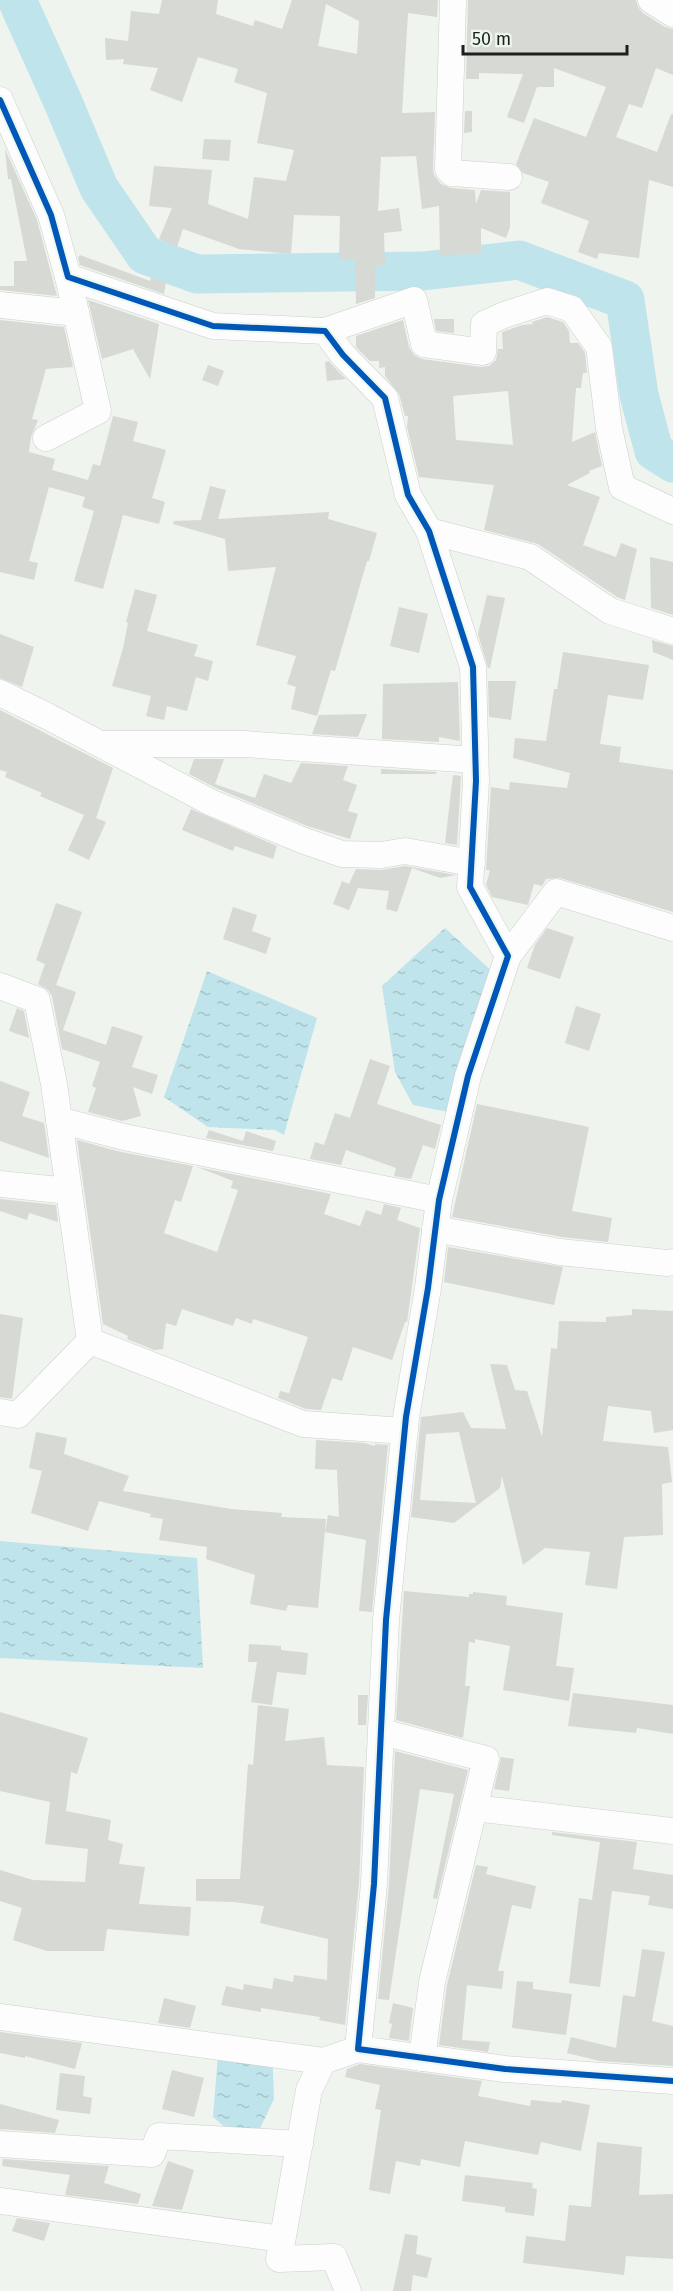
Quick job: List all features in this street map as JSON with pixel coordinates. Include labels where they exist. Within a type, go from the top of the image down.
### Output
[{"type":"street","points":[[453,0],[448,170],[452,173],[509,177]]},
{"type":"street","points":[[651,0],[673,14]]},
{"type":"street","points":[[0,100],[51,215],[68,278],[98,411],[46,438]]},
{"type":"street","points":[[68,278],[213,326],[325,331],[414,300],[424,344],[483,352],[484,324],[547,301],[572,309],[599,347],[609,428],[622,487],[673,512]]},
{"type":"street","points":[[0,305],[76,313]]},
{"type":"street","points":[[325,331],[343,356],[385,398],[408,495],[429,531],[473,667],[475,760],[470,887],[508,956]]},
{"type":"street","points":[[429,531],[531,557],[610,611],[673,631]]},
{"type":"street","points":[[0,693],[212,803],[302,840],[342,854],[381,855],[405,851],[472,863]]},
{"type":"street","points":[[99,744],[244,744],[475,760]]},
{"type":"street","points":[[358,2049],[374,1884],[386,1620],[405,1431],[428,1288],[439,1200],[468,1076],[508,956],[556,892],[673,928]]},
{"type":"street","points":[[0,986],[36,1000],[54,1084],[90,1341]]},
{"type":"street","points":[[59,1120],[124,1137],[439,1200]]},
{"type":"street","points":[[0,1184],[69,1191]]},
{"type":"street","points":[[435,1229],[560,1252],[673,1262]]},
{"type":"street","points":[[0,1412],[18,1414],[90,1341]]},
{"type":"street","points":[[90,1341],[303,1424],[405,1431]]},
{"type":"street","points":[[382,1732],[486,1759],[432,1982],[422,2058]]},
{"type":"street","points":[[474,1808],[673,1831]]},
{"type":"street","points":[[0,2017],[323,2061],[358,2049],[504,2069],[673,2081]]},
{"type":"street","points":[[323,2061],[309,2090],[279,2259],[334,2257],[348,2291]]},
{"type":"street","points":[[0,2144],[152,2154],[159,2136],[300,2144]]},
{"type":"street","points":[[0,2201],[282,2239]]},
{"type":"water","points":[[445,928],[495,974],[448,1112],[413,1105],[395,1072],[382,986]]},
{"type":"water","points":[[207,971],[317,1018],[284,1135],[275,1130],[208,1127],[164,1097]]},
{"type":"water","points":[[0,1541],[197,1558],[203,1668],[0,1658]]},
{"type":"water","points":[[219,2042],[272,2044],[274,2099],[253,2143],[232,2133],[213,2117]]},
{"type":"building","points":[[162,0],[218,0],[216,14],[253,26],[255,20],[282,29],[292,0],[438,0],[437,17],[408,13],[402,113],[435,112],[433,169],[434,175],[441,184],[451,188],[475,190],[476,204],[481,190],[510,192],[510,227],[506,238],[481,228],[481,254],[440,255],[439,206],[422,209],[416,156],[381,157],[378,211],[399,208],[402,231],[384,233],[385,265],[375,265],[375,298],[356,304],[355,260],[339,259],[340,216],[294,215],[291,254],[239,249],[183,229],[177,247],[159,239],[172,208],[149,206],[154,166],[212,170],[208,204],[248,219],[254,177],[286,181],[294,150],[257,143],[267,93],[234,82],[238,69],[198,57],[182,102],[150,90],[158,68],[123,64],[124,59],[106,60],[105,38],[128,41],[131,11],[159,14]],"holes":[[[326,4],[359,21],[357,54],[318,46]]]},
{"type":"building","points":[[468,0],[636,0],[643,13],[665,27],[673,29],[673,75],[656,68],[642,108],[629,104],[616,137],[657,152],[671,114],[673,114],[673,187],[649,180],[639,258],[599,253],[597,259],[578,252],[589,221],[541,203],[549,182],[523,173],[516,164],[534,118],[586,137],[606,87],[554,68],[554,87],[537,87],[524,123],[507,117],[523,74],[479,73],[479,79],[466,79]]},
{"type":"building","points":[[465,111],[472,111],[472,132],[464,133]]},
{"type":"building","points":[[204,139],[231,140],[229,161],[202,159]]},
{"type":"building","points":[[5,149],[37,220],[57,296],[0,290],[0,286],[14,286],[14,261],[27,261],[11,179],[8,179]]},
{"type":"building","points":[[80,255],[150,281],[151,278],[166,282],[164,294],[80,265],[78,258]]},
{"type":"building","points":[[88,300],[159,324],[150,379],[133,349],[102,359]]},
{"type":"building","points":[[547,317],[563,322],[569,331],[570,343],[578,343],[585,353],[587,373],[583,373],[581,388],[576,388],[572,442],[595,432],[602,466],[589,471],[590,473],[567,485],[600,497],[583,545],[616,557],[621,543],[637,549],[625,600],[617,597],[538,544],[484,530],[494,485],[419,477],[407,427],[408,416],[405,416],[399,394],[385,376],[385,367],[379,368],[379,361],[370,361],[356,347],[356,336],[403,320],[409,347],[414,355],[422,359],[481,367],[489,366],[496,360],[498,349],[503,349],[502,332],[533,324],[532,322]],"holes":[[[508,391],[513,445],[456,440],[453,396]]]},
{"type":"building","points":[[434,319],[454,319],[454,333],[436,331]]},
{"type":"building","points":[[0,320],[64,327],[73,367],[46,369],[32,419],[38,420],[31,437],[29,452],[55,459],[52,470],[88,480],[93,464],[100,466],[113,416],[138,422],[133,441],[166,450],[152,498],[165,502],[159,524],[123,515],[103,589],[74,581],[94,511],[82,507],[85,497],[49,487],[29,561],[38,563],[34,580],[0,572]]},
{"type":"building","points":[[329,361],[346,379],[327,381],[325,362]]},
{"type":"building","points":[[208,365],[224,371],[218,386],[202,380]]},
{"type":"building","points":[[210,486],[226,490],[218,519],[329,512],[328,519],[377,533],[335,671],[331,670],[317,716],[291,709],[296,687],[287,684],[296,656],[256,645],[276,567],[228,571],[225,539],[173,524],[174,521],[201,520]]},
{"type":"building","points":[[650,557],[673,562],[673,615],[651,608]]},
{"type":"building","points":[[135,589],[157,595],[147,631],[198,645],[194,656],[213,661],[208,681],[196,677],[187,711],[167,706],[164,720],[146,716],[151,696],[112,686],[123,648],[128,623],[126,622]]},
{"type":"building","points":[[487,595],[505,598],[490,668],[488,668],[478,634]]},
{"type":"building","points":[[399,607],[428,614],[419,653],[390,646]]},
{"type":"building","points":[[0,634],[34,647],[22,687],[0,678]]},
{"type":"building","points":[[652,640],[673,646],[673,660],[653,652]]},
{"type":"building","points":[[563,652],[649,665],[643,700],[608,695],[600,744],[621,747],[619,762],[673,770],[673,912],[560,878],[546,879],[542,886],[534,884],[528,905],[492,897],[486,885],[490,870],[486,870],[491,787],[509,790],[510,782],[567,788],[570,773],[513,758],[515,738],[546,741],[554,689],[557,689]]},
{"type":"building","points":[[488,681],[516,681],[511,720],[489,717]]},
{"type":"building","points":[[458,682],[460,741],[439,737],[439,742],[382,739],[383,684]]},
{"type":"building","points":[[0,710],[113,768],[96,818],[106,822],[89,860],[68,850],[84,815],[40,796],[42,793],[5,777],[7,772],[0,770]]},
{"type":"building","points":[[367,714],[358,737],[312,734],[319,715]]},
{"type":"building","points":[[194,759],[224,759],[215,784],[255,798],[264,774],[291,783],[301,763],[348,766],[343,780],[357,785],[348,811],[358,814],[350,839],[307,826],[218,789],[189,774]]},
{"type":"building","points":[[381,769],[437,772],[436,774],[381,774]]},
{"type":"building","points":[[453,775],[461,776],[457,845],[445,843]]},
{"type":"building","points":[[191,809],[277,846],[273,859],[235,846],[233,851],[182,830]]},
{"type":"building","points":[[405,866],[456,875],[440,878],[412,868],[397,912],[386,909],[389,891],[358,888],[349,910],[333,904],[342,881],[349,884],[356,869],[381,870]]},
{"type":"building","points":[[56,903],[82,912],[56,985],[76,992],[63,1030],[106,1045],[112,1026],[143,1036],[132,1067],[158,1075],[152,1094],[133,1087],[141,1116],[122,1121],[88,1112],[96,1088],[92,1086],[100,1062],[62,1049],[52,996],[48,990],[38,984],[45,964],[36,960]]},
{"type":"building","points":[[233,907],[257,915],[252,931],[271,938],[266,954],[223,939]]},
{"type":"building","points":[[547,928],[574,937],[560,979],[527,968],[535,945]]},
{"type":"building","points":[[576,1006],[601,1014],[589,1051],[565,1043]]},
{"type":"building","points":[[17,1008],[24,1011],[29,1038],[9,1031]]},
{"type":"building","points":[[370,1059],[390,1066],[377,1104],[441,1125],[435,1149],[423,1145],[411,1179],[394,1176],[396,1168],[346,1150],[341,1165],[310,1159],[315,1142],[324,1145],[335,1113],[350,1118]]},
{"type":"building","points":[[0,1081],[30,1092],[22,1116],[44,1123],[49,1158],[0,1141]]},
{"type":"building","points":[[477,1104],[589,1127],[572,1211],[612,1218],[608,1242],[562,1237],[452,1217]]},
{"type":"building","points":[[209,1130],[243,1141],[246,1131],[276,1141],[273,1151],[206,1138]]},
{"type":"building","points":[[77,1140],[121,1152],[193,1166],[181,1202],[175,1200],[164,1233],[217,1252],[238,1190],[231,1188],[233,1181],[197,1167],[331,1194],[324,1214],[360,1226],[366,1210],[381,1215],[384,1204],[401,1208],[397,1220],[420,1228],[407,1322],[405,1322],[392,1360],[353,1347],[342,1381],[332,1378],[321,1410],[306,1409],[278,1398],[280,1391],[289,1393],[308,1337],[253,1319],[252,1324],[236,1318],[233,1326],[182,1309],[176,1326],[166,1323],[163,1349],[154,1350],[127,1339],[128,1336],[103,1324]]},
{"type":"building","points":[[0,1199],[56,1205],[58,1222],[29,1213],[27,1220],[0,1211]]},
{"type":"building","points":[[448,1247],[563,1267],[554,1305],[444,1282]]},
{"type":"building","points":[[632,1309],[673,1311],[673,1430],[654,1433],[651,1411],[608,1406],[603,1441],[668,1447],[672,1482],[662,1484],[663,1535],[624,1537],[617,1589],[585,1585],[590,1552],[545,1548],[523,1565],[502,1476],[500,1488],[454,1523],[411,1517],[421,1417],[463,1412],[471,1428],[506,1429],[490,1364],[507,1365],[515,1390],[527,1391],[542,1437],[551,1348],[557,1349],[559,1321],[606,1322],[606,1317],[632,1315]],"holes":[[[459,1432],[476,1503],[420,1500],[426,1434]]]},
{"type":"building","points":[[0,1314],[23,1318],[12,1399],[0,1397]]},
{"type":"building","points":[[36,1432],[67,1438],[64,1454],[129,1476],[123,1491],[231,1509],[282,1513],[281,1517],[326,1519],[318,1608],[288,1605],[286,1611],[250,1604],[255,1575],[206,1559],[207,1547],[159,1540],[163,1519],[150,1517],[151,1514],[99,1501],[88,1531],[31,1513],[42,1471],[29,1468]]},
{"type":"building","points":[[316,1440],[364,1443],[375,1446],[375,1444],[388,1445],[372,1612],[359,1611],[366,1540],[325,1532],[328,1515],[339,1517],[337,1470],[315,1469]]},
{"type":"building","points":[[404,1591],[469,1597],[469,1594],[473,1592],[507,1596],[506,1605],[563,1613],[556,1666],[574,1668],[569,1701],[503,1690],[510,1646],[475,1639],[475,1643],[469,1642],[465,1686],[470,1686],[463,1738],[396,1720]]},
{"type":"building","points":[[249,1644],[281,1646],[281,1650],[308,1653],[306,1675],[277,1672],[272,1705],[251,1702],[257,1662],[248,1662]]},
{"type":"building","points":[[573,1693],[673,1705],[673,1734],[637,1728],[636,1733],[568,1726]]},
{"type":"building","points":[[358,1695],[368,1695],[366,1725],[358,1725]]},
{"type":"building","points":[[258,1705],[289,1709],[285,1741],[324,1737],[327,1765],[364,1767],[359,1883],[345,2025],[319,2020],[320,2017],[261,2008],[261,2012],[221,2005],[226,1986],[243,1990],[244,1984],[272,1989],[274,1978],[293,1982],[294,1975],[327,1980],[328,1939],[260,1923],[264,1906],[196,1901],[196,1879],[240,1879],[248,1764],[253,1765]]},
{"type":"building","points":[[0,1712],[88,1738],[77,1774],[71,1772],[66,1811],[111,1820],[108,1840],[123,1844],[119,1864],[145,1867],[139,1904],[191,1907],[189,1936],[107,1929],[104,1951],[47,1951],[13,1940],[22,1908],[0,1901],[0,1870],[33,1880],[85,1882],[88,1849],[45,1844],[50,1802],[0,1791]]},
{"type":"building","points":[[395,1751],[468,1770],[437,1899],[433,1898],[454,1794],[420,1789],[389,2000],[378,1999],[389,1885]]},
{"type":"building","points":[[501,1757],[514,1759],[509,1791],[494,1789]]},
{"type":"building","points":[[552,1832],[637,1842],[633,1869],[673,1875],[673,1909],[648,1905],[650,1896],[612,1891],[600,1987],[569,1983],[579,1898],[592,1900],[600,1842],[552,1835]]},
{"type":"building","points":[[476,1865],[488,1867],[486,1874],[536,1886],[531,1909],[512,1905],[498,1971],[504,1971],[502,1989],[467,1985],[462,2040],[490,2042],[488,2052],[439,2045],[447,1985]]},
{"type":"building","points":[[642,1949],[665,1952],[652,2021],[673,2026],[673,2066],[600,2061],[567,2053],[571,2037],[616,2048],[623,1995],[635,1997]]},
{"type":"building","points":[[517,1981],[533,1982],[533,1989],[572,1994],[566,2035],[512,2028]]},
{"type":"building","points":[[164,1998],[196,2006],[190,2028],[158,2023]]},
{"type":"building","points":[[393,2003],[413,2008],[409,2041],[389,2038]]},
{"type":"building","points":[[0,2032],[82,2043],[75,2069],[25,2056],[25,2058],[0,2053]]},
{"type":"building","points":[[360,2064],[482,2081],[478,2096],[530,2106],[531,2100],[561,2103],[562,2100],[590,2105],[581,2151],[541,2142],[538,2155],[465,2141],[460,2167],[421,2159],[420,2166],[396,2161],[390,2194],[369,2190],[381,2110],[375,2109],[380,2085],[345,2077],[347,2069]]},
{"type":"building","points":[[172,2070],[204,2078],[194,2117],[162,2109]]},
{"type":"building","points":[[60,2073],[85,2076],[83,2096],[92,2098],[90,2114],[56,2110]]},
{"type":"building","points":[[0,2104],[59,2120],[55,2133],[0,2129]]},
{"type":"building","points":[[597,2142],[642,2147],[639,2195],[673,2194],[673,2259],[626,2256],[624,2275],[523,2263],[526,2236],[565,2241],[569,2205],[591,2207]]},
{"type":"building","points":[[3,2159],[109,2166],[104,2183],[141,2194],[138,2204],[65,2195],[70,2175],[2,2166]]},
{"type":"building","points":[[168,2161],[194,2170],[182,2210],[152,2206]]},
{"type":"building","points":[[465,2175],[533,2183],[532,2188],[537,2189],[534,2216],[505,2212],[505,2207],[462,2201]]},
{"type":"building","points":[[17,2218],[50,2223],[44,2241],[12,2231]]},
{"type":"building","points":[[405,2234],[418,2236],[416,2254],[432,2258],[427,2278],[413,2275],[411,2291],[393,2291]]},
{"type":"waterway","points":[[17,0],[99,188],[145,255],[197,274],[423,271],[519,260],[625,300],[639,395],[654,451],[673,463]]},
{"type":"cycle path","points":[[0,100],[51,215],[68,277],[213,326],[325,331],[343,355],[385,398],[408,495],[429,531],[473,667],[476,781],[470,887],[508,956],[468,1076],[439,1200],[428,1288],[406,1417],[386,1620],[374,1884],[358,2049],[505,2069],[673,2081]]}]
